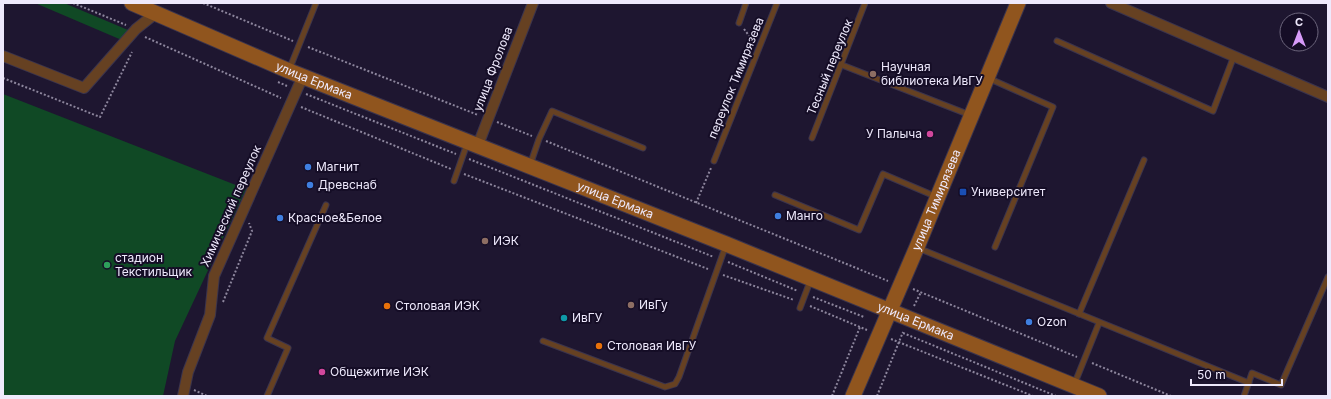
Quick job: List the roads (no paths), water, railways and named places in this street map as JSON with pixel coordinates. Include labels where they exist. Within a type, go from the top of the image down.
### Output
[{"type":"main road","name":"улица Ермака","points":[[132,3],[289,71],[811,278],[1099,396]]},
{"type":"main road","name":"улица Тимирязева","points":[[853,396],[938,197],[1018,3]]},
{"type":"street","name":"улица Фролова","points":[[473,143],[488,118],[533,3]]},
{"type":"street","points":[[1111,3],[1328,98]]},
{"type":"street","points":[[3,56],[84,88],[136,29],[156,14]]},
{"type":"street","name":"Химический переулок","points":[[183,396],[188,372],[210,315],[214,276],[303,76]]},
{"type":"lane","points":[[289,71],[316,3]]},
{"type":"lane","points":[[739,23],[746,3]]},
{"type":"lane","name":"переулок Тимирязева","points":[[714,161],[777,3]]},
{"type":"lane","name":"Тесный переулок","points":[[812,138],[866,3]]},
{"type":"lane","points":[[1057,41],[1213,111],[1234,56]]},
{"type":"lane","points":[[842,65],[971,116]]},
{"type":"lane","points":[[987,77],[1053,107],[995,247]]},
{"type":"lane","points":[[530,166],[552,111],[643,148]]},
{"type":"lane","points":[[454,181],[462,156],[473,143]]},
{"type":"lane","points":[[1079,314],[1144,160]]},
{"type":"lane","points":[[775,195],[859,230],[883,174],[938,197]]},
{"type":"lane","points":[[268,396],[288,348],[267,338],[326,205]]},
{"type":"lane","points":[[543,342],[666,387],[674,384],[679,377],[726,244]]},
{"type":"lane","points":[[917,247],[1099,323],[1249,383]]},
{"type":"lane","points":[[1244,396],[1252,373],[1281,385],[1328,277]]},
{"type":"lane","points":[[801,305],[811,278]]},
{"type":"lane","points":[[1074,386],[1099,323]]},
{"type":"place","name":"Научная библиотека ИвГУ","points":[[873,74]]},
{"type":"place","name":"У Палыча","points":[[930,134]]},
{"type":"place","name":"Магнит","points":[[308,167]]},
{"type":"place","name":"Древснаб","points":[[310,185]]},
{"type":"place","name":"Университет","points":[[963,192]]},
{"type":"place","name":"Манго","points":[[778,216]]},
{"type":"place","name":"Красное&Белое","points":[[280,218]]},
{"type":"place","name":"ИЭК","points":[[485,241]]},
{"type":"place","name":"стадион Текстильщик","points":[[107,265]]},
{"type":"place","name":"ИвГу","points":[[631,305]]},
{"type":"place","name":"Столовая ИЭК","points":[[387,306]]},
{"type":"place","name":"ИвГУ","points":[[564,318]]},
{"type":"place","name":"Ozon","points":[[1029,322]]},
{"type":"place","name":"Столовая ИвГУ","points":[[599,346]]},
{"type":"place","name":"Общежитие ИЭК","points":[[322,372]]}]
